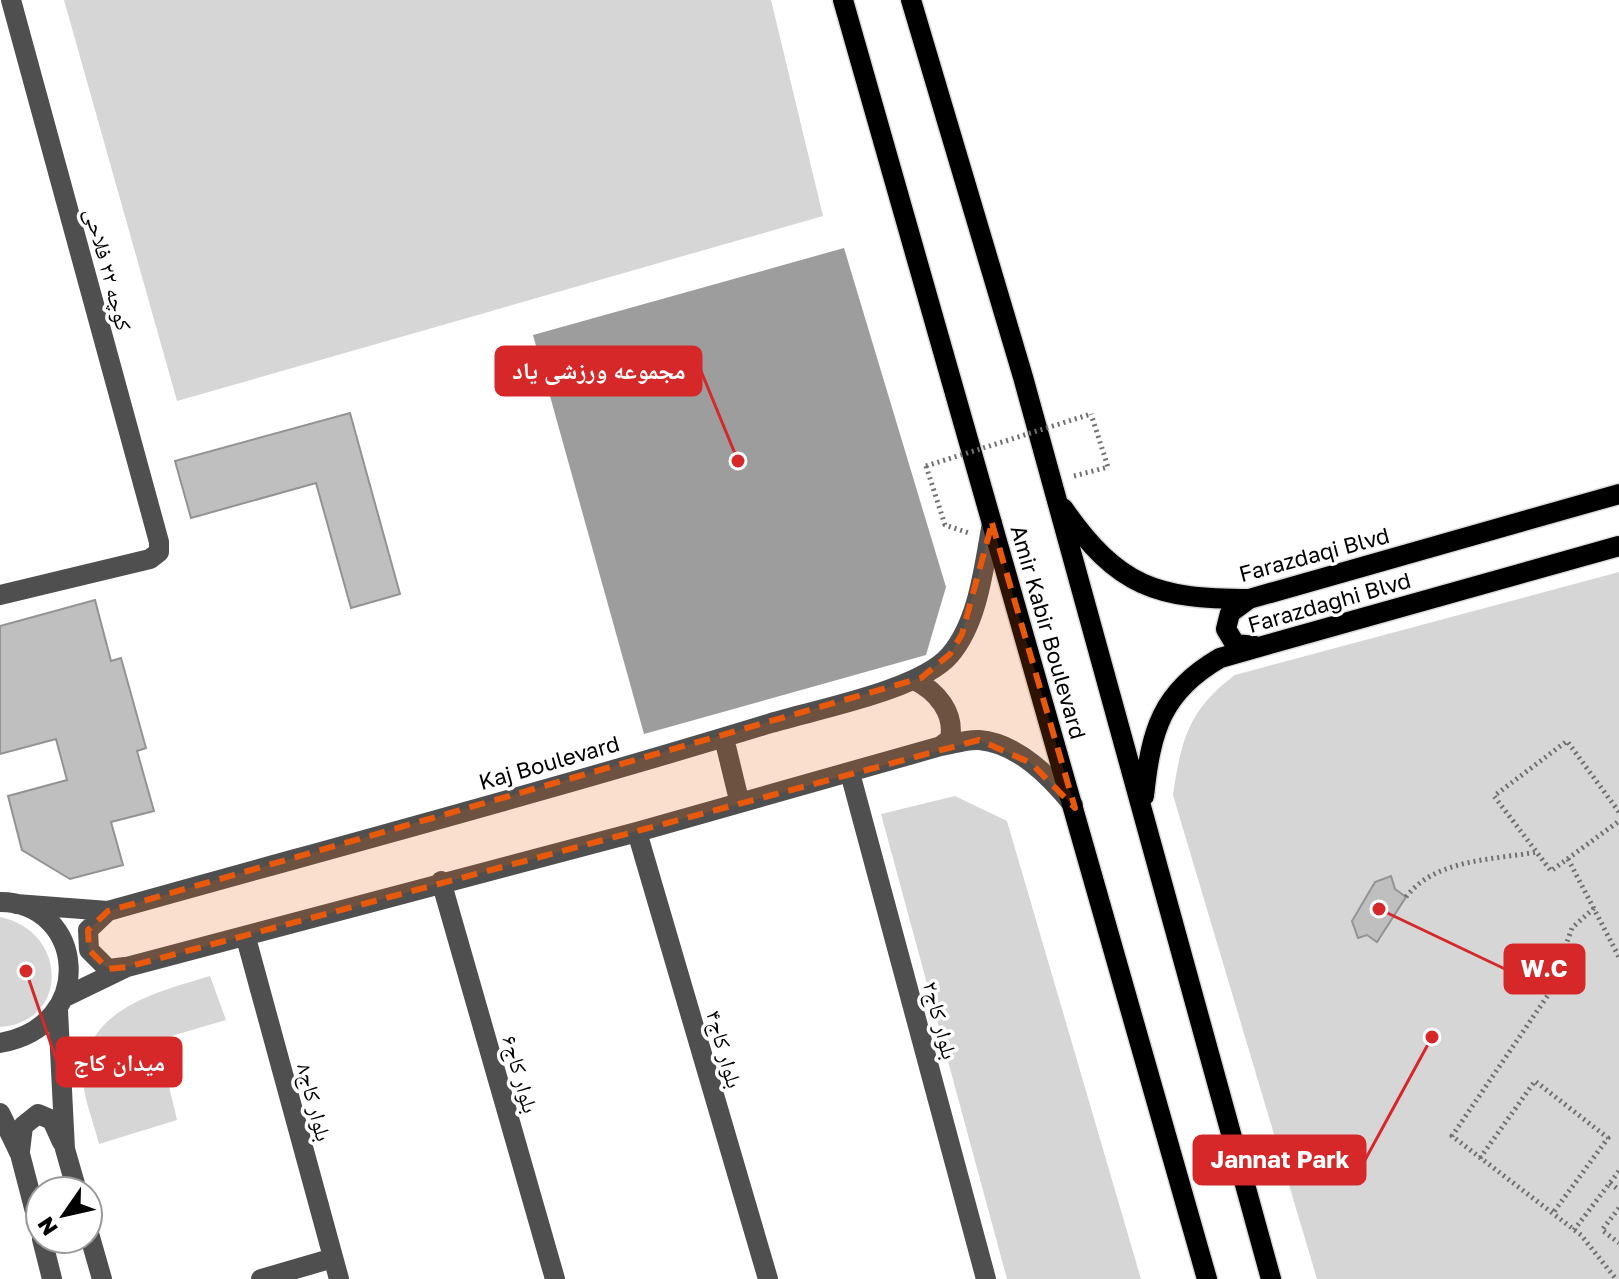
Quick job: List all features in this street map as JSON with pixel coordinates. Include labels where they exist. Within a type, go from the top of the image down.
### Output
[{"type":"main road","name":"Amir Kabir Boulevard","points":[[843,0],[1207,1279]]},
{"type":"main road","name":"Amir Kabir Boulevard","points":[[911,0],[1023,377],[1143,804],[1271,1279]]},
{"type":"main road","name":"Farazdaqi Blvd","points":[[1052,489],[1097,552],[1141,584],[1186,599],[1249,599],[1619,494]]},
{"type":"main road","name":"Farazdaghi Blvd","points":[[1143,804],[1154,734],[1172,695],[1194,673],[1220,658],[1619,546]]},
{"type":"main road","points":[[1249,599],[1230,613],[1226,623],[1227,634],[1240,647],[1264,644]]},
{"type":"street","name":"کوچه ۲۲ فلاحی","points":[[0,595],[150,559],[159,552],[159,542],[11,0]]},
{"type":"street","name":"Kaj Boulevard","points":[[5,898],[108,911],[724,738],[914,680],[950,654],[962,634],[977,596],[992,523]]},
{"type":"street","points":[[914,680],[927,686],[947,711],[952,728],[950,739],[941,746]]},
{"type":"street","points":[[724,738],[739,800]]},
{"type":"street","points":[[108,911],[88,930],[89,950],[108,969],[127,967],[246,938],[441,881],[637,832],[739,800],[850,773],[941,746],[979,740],[1008,749],[1055,783],[1075,808]]},
{"type":"street","name":"بلوار کاج۲","points":[[850,773],[986,1279]]},
{"type":"street","name":"بلوار کاج۴","points":[[637,832],[768,1279]]},
{"type":"street","name":"بلوار کاج۶","points":[[441,881],[555,1279]]},
{"type":"street","points":[[5,898],[50,923],[61,940],[69,978],[62,1004],[65,1149]]},
{"type":"street","name":"بلوار کاج۸","points":[[246,938],[339,1279]]},
{"type":"street","points":[[0,1043],[33,1033],[62,1004],[127,967]]},
{"type":"street","points":[[0,1113],[20,1154],[25,1175]]},
{"type":"street","points":[[20,1154],[23,1126],[38,1114],[52,1120],[72,1175]]},
{"type":"street","points":[[46,1255],[52,1279]]},
{"type":"street","points":[[95,1255],[102,1279]]},
{"type":"street","points":[[261,1279],[333,1258]]},
{"type":"path","points":[[945,525],[926,466],[1091,414],[1108,467],[1052,489]]},
{"type":"path","points":[[1619,812],[1567,741],[1494,796],[1551,871],[1619,821]]},
{"type":"path","points":[[1406,897],[1420,879],[1446,868],[1537,852]]},
{"type":"path","points":[[1568,859],[1619,957]]},
{"type":"path","points":[[1594,908],[1572,928],[1548,995],[1452,1136],[1574,1230],[1616,1279]]},
{"type":"path","points":[[1480,1158],[1535,1081],[1608,1138],[1553,1213]]},
{"type":"path","points":[[1574,1230],[1619,1171]]},
{"type":"path","points":[[1610,1183],[1619,1190]]},
{"type":"path","points":[[1619,1208],[1602,1230],[1619,1243]]},
{"type":"highlighted area","points":[[992,523],[1075,808],[1031,763],[979,740],[127,967],[108,969],[89,950],[88,930],[108,911],[921,678],[950,654],[962,634]]},
{"type":"shaded area","points":[[64,0],[771,0],[823,216],[177,401]]},
{"type":"shaded area","points":[[844,248],[946,587],[926,655],[644,734],[533,335]]},
{"type":"shaded area","points":[[1619,572],[1619,1279],[1317,1279],[1173,795],[1190,727],[1207,700],[1235,675]]},
{"type":"shaded area","points":[[955,796],[1007,821],[1141,1279],[1007,1279],[881,814]]},
{"type":"shaded area","points":[[0,917],[22,926],[39,939],[52,975],[49,994],[39,1010],[23,1021],[0,1027]]},
{"type":"shaded area","points":[[210,976],[226,1020],[158,1040],[177,1120],[99,1144],[83,1085],[87,1054],[96,1034],[110,1019],[147,997]]},
{"type":"building","points":[[350,413],[400,594],[351,608],[316,483],[191,518],[175,461]]},
{"type":"building","points":[[95,600],[111,661],[121,658],[146,748],[137,751],[154,811],[111,822],[123,865],[70,879],[22,850],[8,796],[67,780],[56,739],[0,754],[0,626]]},
{"type":"building","points":[[1391,876],[1395,889],[1406,897],[1377,942],[1367,935],[1358,938],[1352,921],[1375,882]]},
{"type":"place","name":"مجموعه ورزشی یاد","points":[[738,461]]},
{"type":"place","name":"W.C","points":[[1379,909]]},
{"type":"place","name":"میدان کاج","points":[[26,971]]},
{"type":"place","name":"Jannat Park","points":[[1432,1037]]}]
